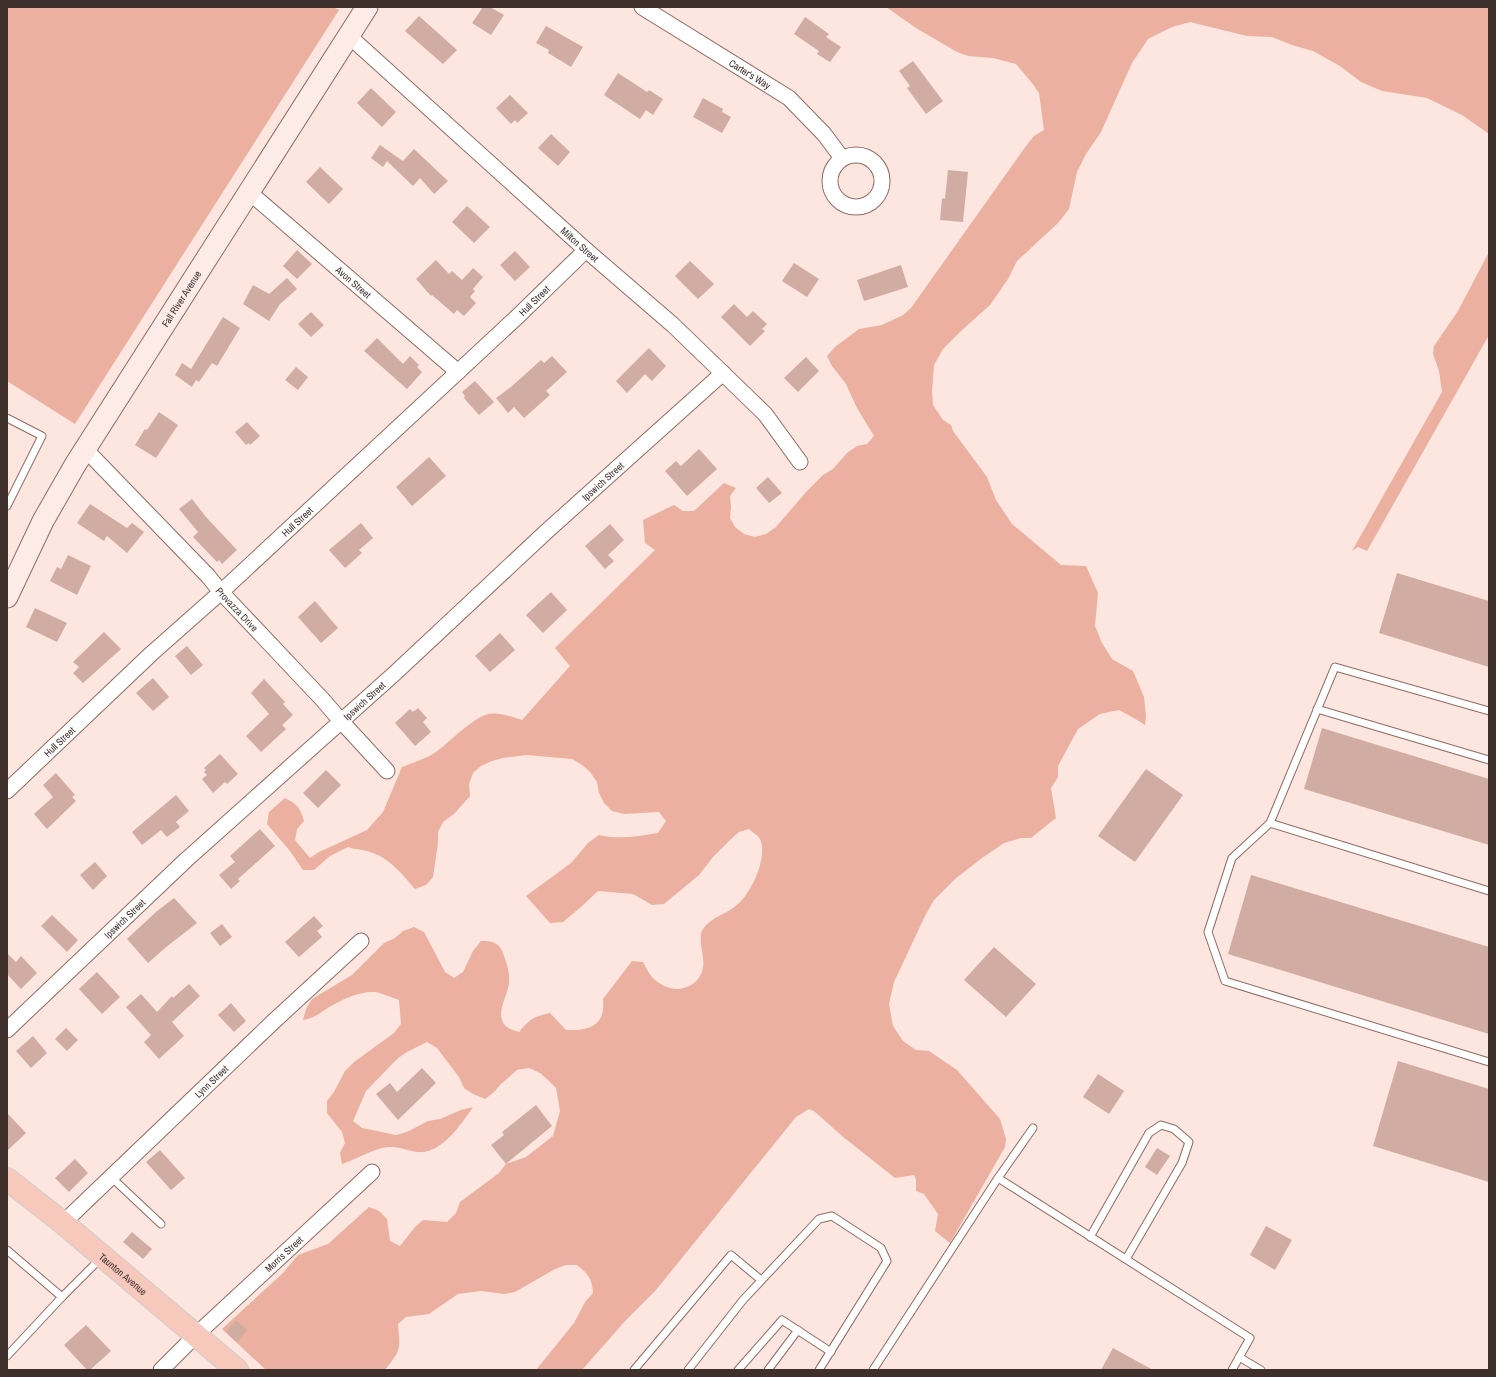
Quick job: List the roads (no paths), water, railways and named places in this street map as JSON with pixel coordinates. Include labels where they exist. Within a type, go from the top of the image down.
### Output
[{"type":"highway","name":"Taunton Avenue","points":[[7,1179],[63,1222],[237,1370]]},
{"type":"main road","name":"Fall River Avenue","points":[[7,597],[43,521],[85,449],[367,7]]},
{"type":"street","name":"Carter's Way","points":[[642,7],[789,98],[824,134],[842,158]]},
{"type":"street","name":"Milton Street","points":[[349,36],[586,250],[673,325],[765,414],[800,462]]},
{"type":"street","name":"Avon Street","points":[[249,192],[458,372]]},
{"type":"street","name":"Hull Street","points":[[7,791],[151,654],[221,592],[458,372],[586,250]]},
{"type":"street","name":"Ipswich Street","points":[[7,1030],[186,860],[394,674],[546,531],[723,373]]},
{"type":"street","name":"Provazza Drive","points":[[85,449],[208,576],[221,592],[322,699],[387,771]]},
{"type":"street","name":"Lynn Street","points":[[63,1222],[273,1022],[361,941]]},
{"type":"street","name":"Morris Street","points":[[161,1370],[196,1335],[372,1172]]},
{"type":"lane","points":[[7,506],[42,436],[8,420]]},
{"type":"lane","points":[[1489,711],[1335,667],[1270,823],[1232,858],[1208,932],[1225,981],[1489,1062]]},
{"type":"lane","points":[[1317,709],[1489,760]]},
{"type":"lane","points":[[1270,823],[1489,891]]},
{"type":"lane","points":[[1090,1236],[1148,1133],[1161,1125],[1174,1129],[1188,1142],[1182,1163],[1126,1259]]},
{"type":"lane","points":[[873,1370],[998,1178],[1033,1128]]},
{"type":"lane","points":[[111,1177],[161,1224]]},
{"type":"lane","points":[[998,1178],[1250,1338],[1232,1370]]},
{"type":"lane","points":[[688,1370],[743,1300],[761,1280],[819,1219],[832,1216],[881,1248],[887,1261],[819,1370]]},
{"type":"lane","points":[[7,1250],[62,1297]]},
{"type":"lane","points":[[634,1370],[731,1255],[761,1280]]},
{"type":"lane","points":[[7,1356],[103,1256]]},
{"type":"lane","points":[[738,1370],[782,1320],[831,1352]]},
{"type":"lane","points":[[768,1370],[798,1330]]},
{"type":"lane","points":[[1239,1357],[1261,1370]]}]
